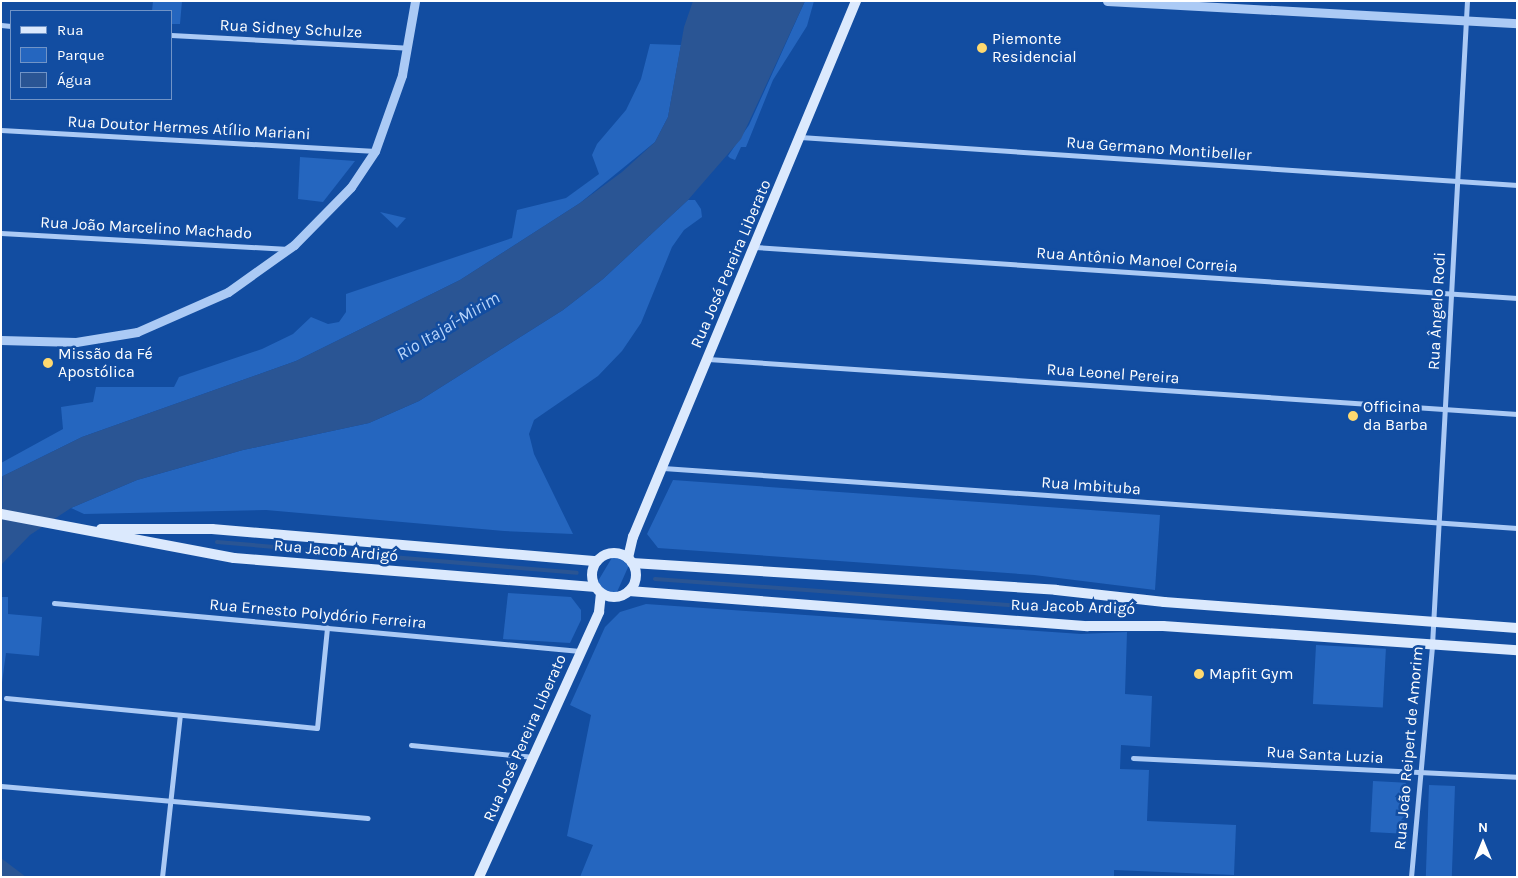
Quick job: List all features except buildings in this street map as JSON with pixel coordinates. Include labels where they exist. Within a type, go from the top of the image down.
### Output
[{"type":"main road","name":"Rua José Pereira Liberato","points":[[630,560],[633,537],[856,1]]},
{"type":"main road","name":"Rua Jacob Ardigó","points":[[1,514],[234,558],[599,590]]},
{"type":"main road","name":"Rua Jacob Ardigó","points":[[76,528],[212,529],[597,561]]},
{"type":"main road","name":"Rua José Pereira Liberato","points":[[614,553],[633,537]]},
{"type":"main road","points":[[614,553],[630,560],[636,574],[629,591],[616,596],[599,590],[592,571],[597,561],[614,553]]},
{"type":"main road","name":"Rua Jacob Ardigó","points":[[630,560],[1056,590],[1164,602],[1517,628]]},
{"type":"main road","name":"Rua José Pereira Liberato","points":[[599,590],[599,612]]},
{"type":"main road","name":"Rua Jacob Ardigó","points":[[629,591],[1088,626],[1154,625],[1517,650]]},
{"type":"main road","name":"Rua José Pereira Liberato","points":[[479,877],[599,612],[616,596]]},
{"type":"street","points":[[1,340],[76,342],[137,332],[228,292],[289,249],[345,195],[375,151],[409,48],[415,1]]},
{"type":"street","points":[[1107,1],[1517,23]]},
{"type":"street","name":"Rua Ângelo Rodi","points":[[1432,622],[1439,523],[1466,1]]},
{"type":"street","name":"Rua Sidney Schulze","points":[[172,35],[409,48]]},
{"type":"street","name":"Rua Doutor Hermes Atílio Mariani","points":[[1,130],[375,151]]},
{"type":"street","name":"Rua Germano Montibeller","points":[[800,137],[1517,185]]},
{"type":"street","name":"Rua João Marcelino Machado","points":[[1,233],[289,249]]},
{"type":"street","name":"Rua Antônio Manoel Correia","points":[[755,247],[1517,298]]},
{"type":"street","name":"Rua Leonel Pereira","points":[[708,359],[1517,414]]},
{"type":"street","name":"Rua Imbituba","points":[[663,468],[1517,528]]},
{"type":"street","name":"Rua Ernesto Polydório Ferreira","points":[[54,603],[580,651]]},
{"type":"street","name":"Rua João Reipert de Amorim","points":[[1410,877],[1418,772],[1432,645],[1432,622]]},
{"type":"street","points":[[6,698],[317,728],[327,627]]},
{"type":"street","points":[[162,877],[180,714]]},
{"type":"street","points":[[411,745],[534,757]]},
{"type":"street","name":"Rua Santa Luzia","points":[[1133,758],[1517,777]]},
{"type":"street","points":[[1,786],[368,818]]},
{"type":"green space","points":[[153,1],[182,1],[180,24],[172,24],[172,10],[152,10]]},
{"type":"green space","points":[[805,1],[814,1],[807,26],[773,80],[746,147],[741,147],[735,160],[730,158],[728,156],[749,125]]},
{"type":"green space","points":[[650,44],[681,45],[668,117],[655,142],[580,203],[460,280],[296,361],[82,437],[1,477],[1,463],[63,429],[61,407],[93,402],[96,387],[174,387],[179,377],[262,349],[293,334],[311,317],[328,324],[339,322],[346,312],[346,294],[512,238],[517,210],[566,198],[599,174],[592,155],[597,144],[626,110],[641,79]]},
{"type":"green space","points":[[300,157],[355,161],[323,202],[298,199]]},
{"type":"green space","points":[[688,200],[695,200],[701,209],[702,217],[684,230],[672,247],[641,323],[622,351],[598,376],[534,420],[529,434],[534,454],[573,534],[504,531],[266,510],[84,514],[71,508],[137,480],[243,450],[369,423],[419,401],[563,310],[603,279]]},
{"type":"green space","points":[[380,212],[406,218],[397,228]]},
{"type":"green space","points":[[673,480],[1160,515],[1155,590],[1034,575],[658,548],[647,534]]},
{"type":"green space","points":[[613,556],[623,558],[629,565],[617,592],[613,593],[601,588],[598,581]]},
{"type":"green space","points":[[508,593],[571,597],[581,610],[581,620],[570,643],[503,639]]},
{"type":"green space","points":[[1,597],[8,597],[8,614],[42,617],[39,656],[6,653],[1,690]]},
{"type":"green space","points":[[646,604],[1081,634],[1127,632],[1125,694],[1152,696],[1150,747],[1121,745],[1120,769],[1149,770],[1147,821],[1236,825],[1234,875],[1114,870],[1114,877],[580,877],[593,845],[567,836],[591,715],[570,705],[605,627],[620,612]]},
{"type":"green space","points":[[1316,645],[1386,649],[1383,708],[1313,704]]},
{"type":"green space","points":[[1373,781],[1406,783],[1403,834],[1370,832]]},
{"type":"green space","points":[[1429,785],[1455,786],[1452,877],[1426,877]]},
{"type":"water","name":"Rio Itajaí-Mirim","points":[[693,1],[805,1],[741,139],[688,200],[603,279],[563,310],[419,401],[369,423],[243,450],[137,480],[71,508],[30,535],[1,565],[3,476],[82,437],[296,361],[460,280],[580,203],[622,172],[655,142],[668,117],[684,27]]},
{"type":"water","points":[[1,858],[26,877],[1,877]]},
{"type":"waterway","points":[[217,542],[577,573]]},
{"type":"waterway","points":[[655,579],[1089,611]]},
{"type":"place","name":"Piemonte Residencial","points":[[982,48]]},
{"type":"place","name":"Missão da Fé Apostólica","points":[[48,363]]},
{"type":"place","name":"Officina da Barba","points":[[1353,416]]},
{"type":"place","name":"Mapfit Gym","points":[[1199,674]]}]
